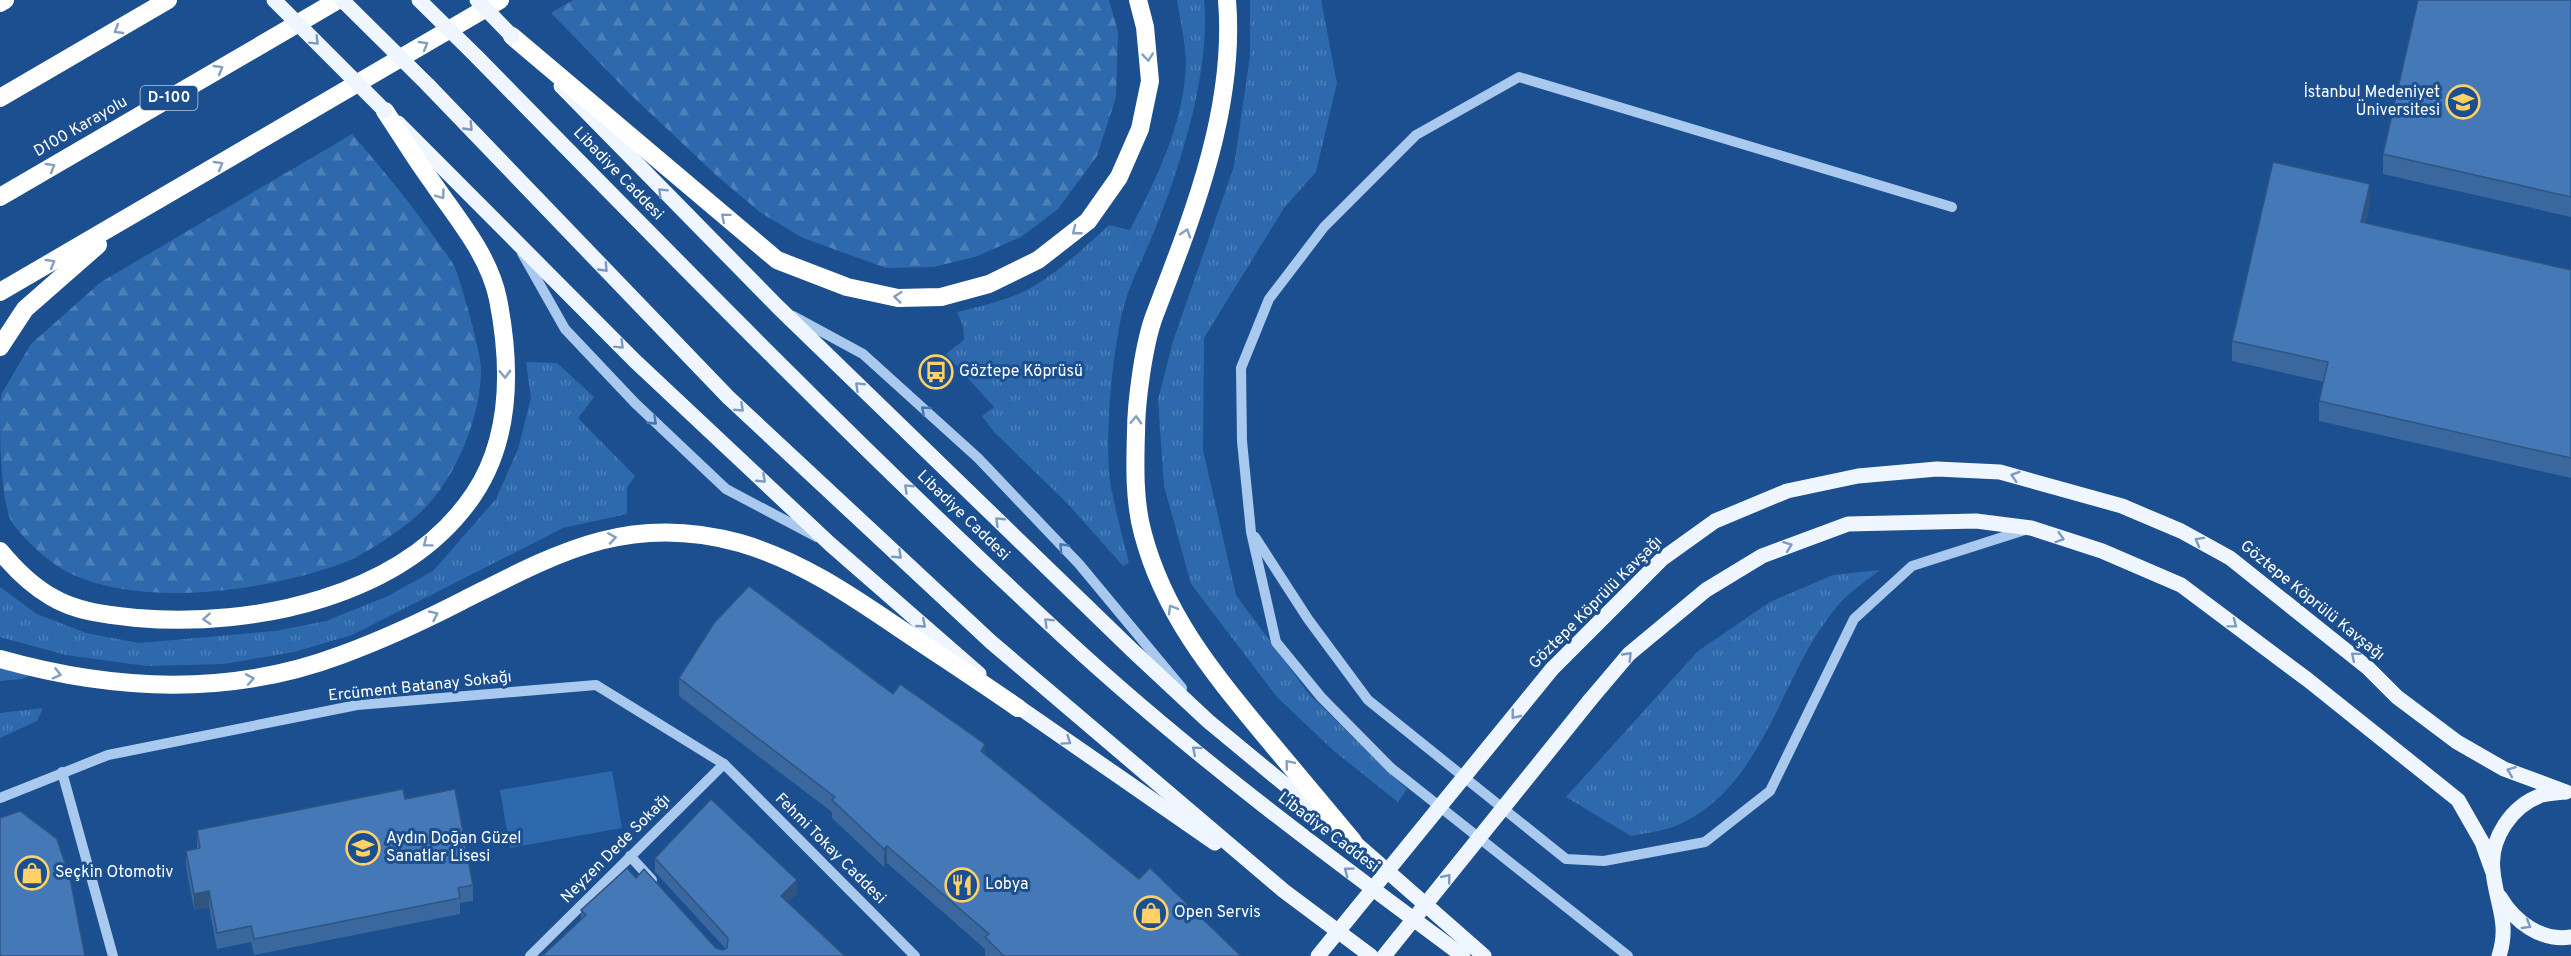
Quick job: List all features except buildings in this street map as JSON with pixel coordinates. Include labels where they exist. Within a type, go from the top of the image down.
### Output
[{"type":"highway","points":[[0,3],[5,0]]},
{"type":"highway","points":[[0,98],[168,0]]},
{"type":"highway","name":"D100 Karayolu","points":[[0,197],[340,0]]},
{"type":"highway","points":[[0,292],[500,0]]},
{"type":"highway","points":[[513,36],[777,260],[847,287],[898,298],[941,297],[988,284],[1038,261],[1088,221],[1119,177],[1140,129],[1150,81],[1145,27],[1138,0]]},
{"type":"highway","points":[[1227,0],[1229,24],[1222,94],[1208,161],[1185,237],[1153,317],[1136,406],[1135,471],[1143,533],[1167,601],[1206,664],[1353,841]]},
{"type":"highway","points":[[0,551],[13,567],[50,597],[94,614],[176,621],[242,617],[277,610],[354,588],[396,567],[446,529],[474,495],[494,457],[506,409],[505,346],[498,297],[477,245],[386,111]]},
{"type":"highway","points":[[0,347],[25,309],[129,218]]},
{"type":"highway","points":[[0,659],[68,676],[153,686],[249,680],[339,656],[410,626],[563,552],[603,539],[642,533],[690,534],[737,542],[779,555],[848,593],[1018,708]]},
{"type":"main road","points":[[274,0],[635,361],[830,544],[1018,708],[1284,891],[1371,956]]},
{"type":"main road","points":[[340,0],[428,85],[728,397],[991,642],[1284,891]]},
{"type":"main road","name":"Libadiye Caddesi","points":[[419,0],[682,266],[1071,644],[1274,816],[1463,956]]},
{"type":"main road","points":[[477,0],[648,178],[778,308],[1208,721],[1353,841],[1484,956]]},
{"type":"main road","name":"Göztepe Köprülü Kavşağı","points":[[1318,956],[1552,669],[1662,559],[1725,517],[1787,491],[1858,476],[1936,469],[2000,472],[2122,506],[2181,531],[2230,558],[2312,621],[2368,668],[2397,697],[2457,742],[2504,769],[2568,792]]},
{"type":"main road","points":[[1384,956],[1629,654],[1706,590],[1762,556],[1848,524],[1911,520],[1976,521],[2031,528],[2102,551],[2181,585],[2308,680],[2458,800],[2482,842],[2492,870],[2505,938],[2499,956]]},
{"type":"main road","points":[[2492,870],[2495,846],[2505,824],[2521,806],[2542,795],[2568,792]]},
{"type":"main road","points":[[2497,892],[2508,911],[2524,926],[2544,934],[2571,936]]},
{"type":"street","points":[[1628,956],[1391,768],[1321,697],[1276,642],[1251,532],[1242,441],[1241,368],[1269,298],[1324,227],[1416,135],[1519,77],[1952,207]]},
{"type":"street","points":[[516,243],[565,328],[635,403],[726,489],[830,544]]},
{"type":"street","points":[[778,308],[863,354],[978,458],[1079,564],[1208,721]]},
{"type":"street","points":[[1251,532],[1308,620],[1368,700],[1566,859],[1604,861],[1706,842],[1770,791],[1854,619],[1912,566],[2031,528]]},
{"type":"street","name":"Ercüment Batanay Sokağı","points":[[0,798],[108,755],[357,705],[596,685],[724,764]]},
{"type":"street","name":"Neyzen Dede Sokağı","points":[[530,956],[724,764]]},
{"type":"street","name":"Fehmi Tokay Caddesi","points":[[724,764],[915,956]]},
{"type":"street","points":[[62,772],[113,956]]},
{"type":"street","points":[[630,856],[661,890]]},
{"type":"green space","points":[[573,0],[1109,0],[1118,32],[1116,97],[1097,156],[1058,209],[1021,237],[975,257],[933,267],[886,268],[803,238],[761,213],[717,176],[630,94],[551,13]]},
{"type":"green space","points":[[1177,0],[1204,0],[1203,57],[1183,150],[1163,208],[1128,293],[1118,335],[1111,389],[1108,444],[1111,487],[1129,563],[1123,566],[1066,502],[994,432],[982,416],[994,407],[946,354],[964,340],[963,326],[957,312],[1005,299],[1032,287],[1062,266],[1109,225],[1130,230],[1159,171],[1180,109],[1186,65]]},
{"type":"green space","points":[[1250,0],[1321,0],[1337,83],[1316,172],[1284,208],[1204,338],[1203,450],[1236,595],[1309,694],[1407,789],[1398,802],[1334,751],[1277,697],[1191,584],[1164,486],[1158,400],[1173,341],[1234,166],[1250,55]]},
{"type":"green space","points":[[352,134],[407,200],[450,259],[456,270],[471,319],[481,368],[477,405],[465,444],[435,497],[397,532],[351,560],[313,573],[246,587],[210,592],[139,591],[106,586],[76,576],[49,560],[24,537],[11,521],[3,480],[0,402],[2,393],[31,344],[101,282]]},
{"type":"green space","points":[[526,362],[557,363],[594,397],[578,418],[635,476],[627,488],[627,514],[563,528],[352,635],[294,652],[224,664],[146,666],[66,655],[0,637],[0,587],[37,614],[86,633],[139,643],[275,631],[326,621],[388,596],[433,571],[496,499],[518,449],[531,398]]},
{"type":"green space","points":[[1880,570],[1850,593],[1835,609],[1799,666],[1752,756],[1733,783],[1709,806],[1680,824],[1656,832],[1631,836],[1566,797],[1698,651],[1770,602],[1833,575]]},
{"type":"green space","points":[[0,660],[39,672],[22,679],[0,681]]},
{"type":"green space","points":[[43,708],[37,721],[0,738],[0,713]]},
{"type":"green space","points":[[612,771],[622,828],[510,848],[500,790]]},
{"type":"place","name":"İstanbul Medeniyet Üniversitesi","points":[[2463,102]]},
{"type":"place","name":"Göztepe Köprüsü","points":[[936,372]]},
{"type":"place","name":"Aydın Doğan Güzel Sanatlar Lisesi","points":[[363,848]]},
{"type":"place","name":"Seçkin Otomotiv","points":[[32,873]]},
{"type":"place","name":"Lobya","points":[[962,885]]},
{"type":"place","name":"Open Servis","points":[[1151,913]]}]
